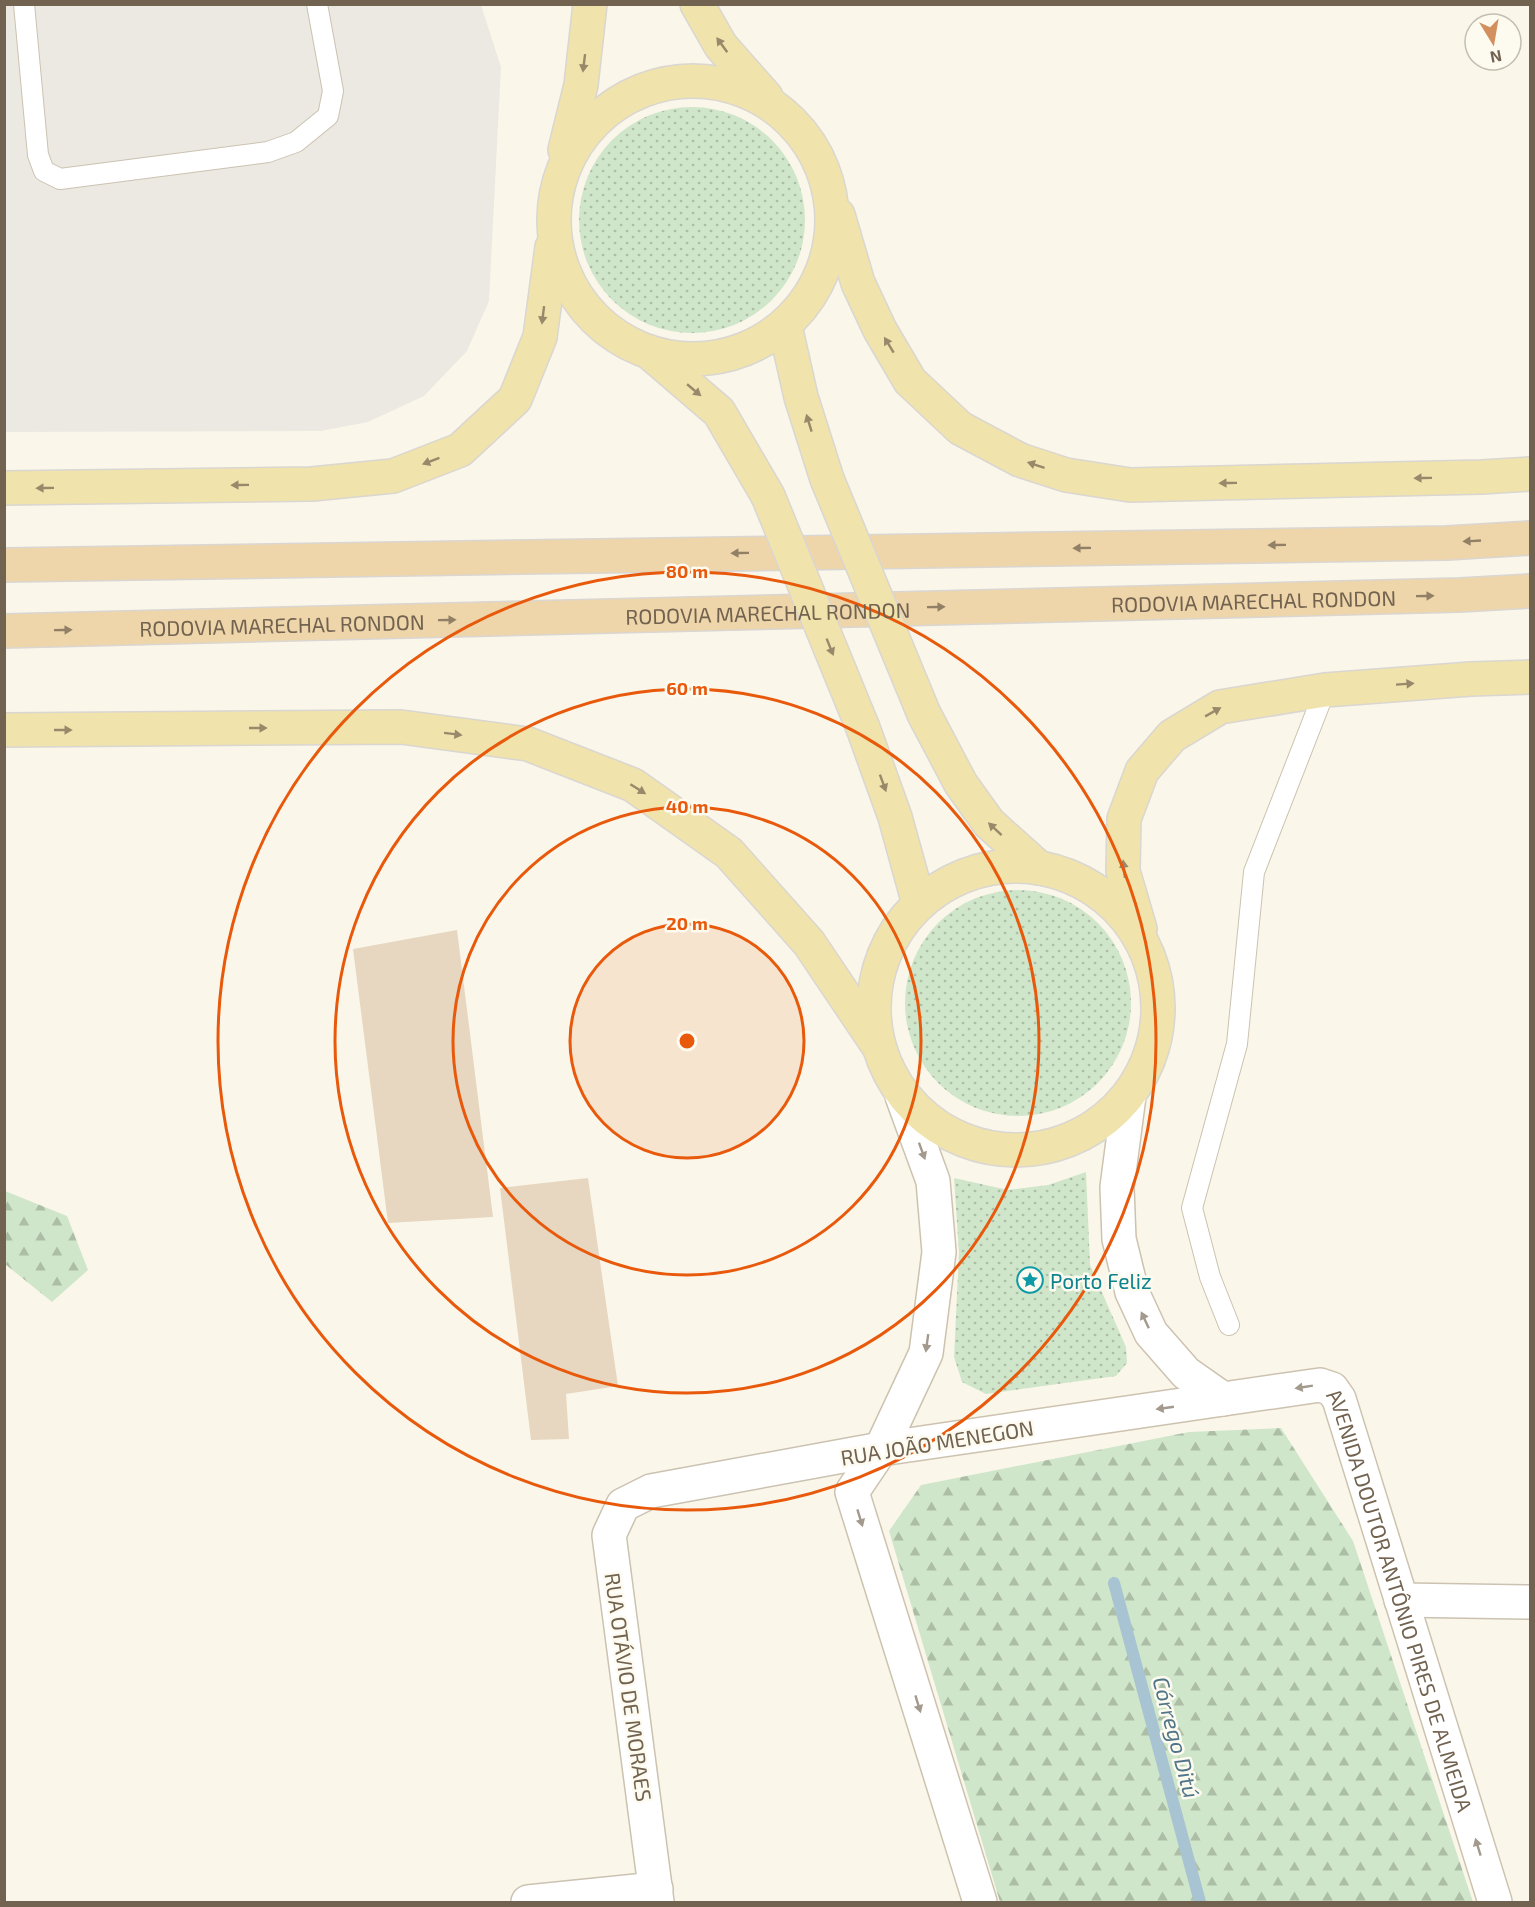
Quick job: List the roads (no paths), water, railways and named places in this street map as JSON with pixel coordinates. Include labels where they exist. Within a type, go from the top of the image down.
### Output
[{"type":"highway","points":[[4,565],[1447,543],[1530,538]]},
{"type":"highway","name":"RODOVIA MARECHAL RONDON","points":[[4,631],[1460,595],[1530,591]]},
{"type":"main road","points":[[4,488],[312,484],[393,476],[460,450],[515,399],[540,337],[560,174],[581,85],[590,4]]},
{"type":"main road","points":[[697,4],[721,46],[773,105],[808,139],[828,183],[858,283],[880,330],[910,381],[960,428],[1020,460],[1066,475],[1130,485],[1530,474]]},
{"type":"main road","points":[[560,174],[580,136],[610,106],[650,87],[692,80],[735,86],[773,105]]},
{"type":"main road","points":[[649,352],[696,359],[743,350],[784,326],[810,296],[827,260],[833,222],[828,183]]},
{"type":"main road","points":[[553,236],[563,275],[584,308],[613,335],[649,352],[719,412],[768,496],[863,728],[895,817],[919,904]]},
{"type":"main road","points":[[784,326],[801,397],[826,479],[924,714],[961,784],[989,823],[1039,868]]},
{"type":"main road","points":[[902,1096],[926,1119],[965,1141],[1010,1150],[1054,1145],[1095,1127],[1129,1096],[1148,1064],[1158,1027],[1158,989],[1123,871],[1124,819],[1142,771],[1172,736],[1220,707],[1325,690],[1530,677]]},
{"type":"main road","points":[[4,730],[401,727],[528,744],[633,785],[729,854],[809,943],[879,1047],[902,1096],[933,1181],[939,1252],[926,1353],[881,1449],[852,1491],[980,1902]]},
{"type":"main road","points":[[879,1047],[873,1009],[879,970],[894,934],[919,904],[955,880],[996,868],[1039,868],[1082,882],[1119,909],[1145,945]]},
{"type":"main road","points":[[1129,1096],[1117,1187],[1119,1239],[1132,1292],[1151,1333],[1185,1373],[1223,1400]]},
{"type":"main road","name":"AVENIDA DOUTOR ANTÔNIO PIRES DE ALMEIDA","points":[[1223,1400],[1320,1384],[1332,1389],[1339,1399],[1495,1902]]},
{"type":"main road","name":"RUA JOÃO MENEGON","points":[[651,1491],[881,1449],[1223,1400]]},
{"type":"main road","name":"RUA OTÁVIO DE MORAES","points":[[651,1491],[623,1505],[609,1535],[656,1896]]},
{"type":"main road","points":[[1401,1600],[1530,1602]]},
{"type":"main road","points":[[528,1902],[656,1896]]},
{"type":"lane","points":[[24,4],[38,155],[44,171],[60,179],[268,152],[296,142],[328,116],[333,91],[317,4]]},
{"type":"lane","points":[[1229,1326],[1210,1277],[1192,1208],[1237,1044],[1254,872],[1325,690]]},
{"type":"waterway","name":"Córrego Ditú","points":[[1114,1583],[1200,1902]]},
{"type":"place","name":"Porto Feliz","points":[[1030,1280]]}]
